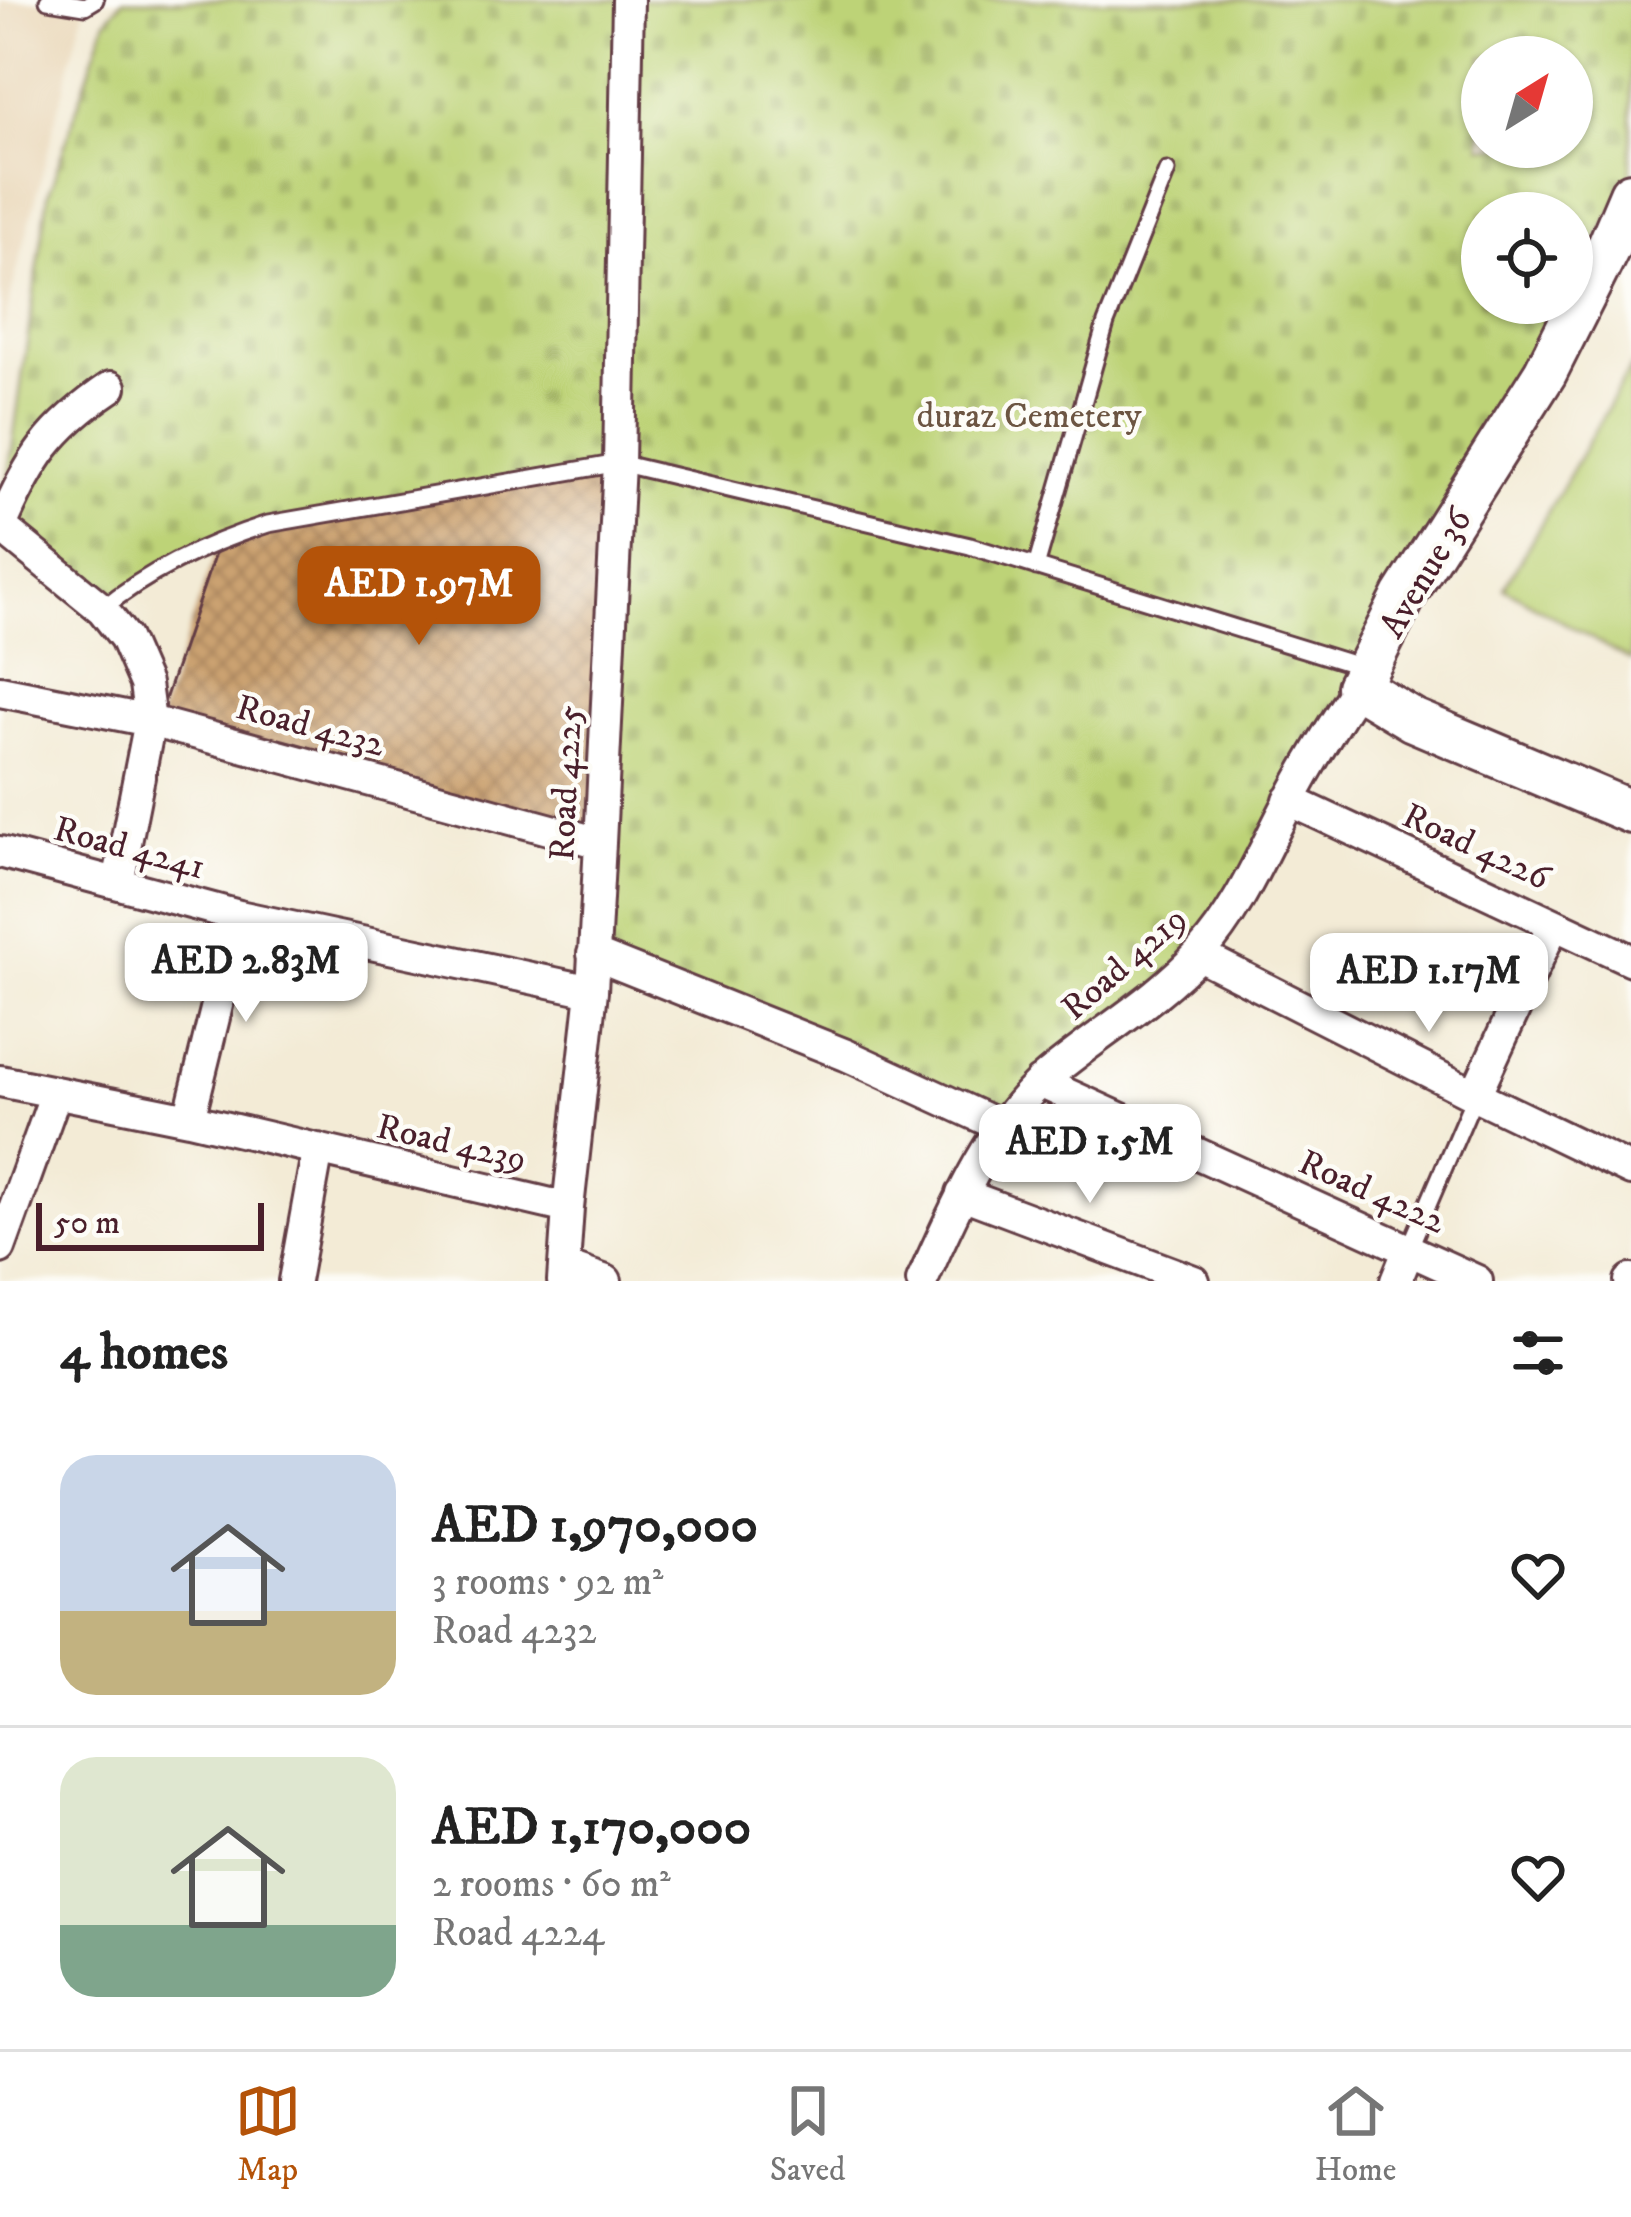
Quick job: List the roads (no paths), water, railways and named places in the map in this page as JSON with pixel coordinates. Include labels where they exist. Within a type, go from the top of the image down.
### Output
[{"type":"street","name":"Road 4225","points":[[564,1274],[592,991],[600,843],[619,464],[628,0]]},
{"type":"street","name":"Avenue 36","points":[[1363,678],[1404,596],[1545,373],[1631,194]]},
{"type":"street","points":[[111,387],[75,411],[45,442],[22,478],[1,526],[102,609],[125,638],[145,684],[150,721],[118,883]]},
{"type":"street","name":"Road 4219","points":[[922,1281],[962,1193],[1003,1127],[1040,1082],[1198,955],[1235,905],[1289,800],[1363,678]]},
{"type":"street","points":[[1363,678],[1412,720],[1631,812]]},
{"type":"street","name":"Road 4232","points":[[0,691],[150,721],[600,843]]},
{"type":"street","name":"Road 4226","points":[[1289,800],[1631,960]]},
{"type":"street","name":"Road 4241","points":[[0,852],[239,916],[592,991]]},
{"type":"street","points":[[189,1119],[239,916]]},
{"type":"street","points":[[1475,1095],[1554,924]]},
{"type":"street","points":[[593,954],[846,1055],[1003,1127]]},
{"type":"street","points":[[1198,955],[1631,1170]]},
{"type":"street","name":"Road 4239","points":[[0,1081],[189,1119],[568,1208]]},
{"type":"street","name":"Road 4222","points":[[1040,1082],[1477,1281]]},
{"type":"street","points":[[0,1248],[56,1093]]},
{"type":"street","points":[[294,1281],[318,1149]]},
{"type":"street","points":[[962,1193],[1175,1278]]},
{"type":"street","points":[[1396,1281],[1409,1249]]},
{"type":"street","points":[[564,1274],[606,1281]]},
{"type":"lane","points":[[48,0],[85,6],[94,0]]},
{"type":"lane","points":[[1036,567],[1106,323],[1167,171]]},
{"type":"lane","points":[[102,609],[188,554],[268,524],[619,464],[970,546],[1363,678]]},
{"type":"lane","points":[[1409,1249],[1475,1095]]},
{"type":"park label","name":"duraz Cemetery","points":[[1029,414]]}]
